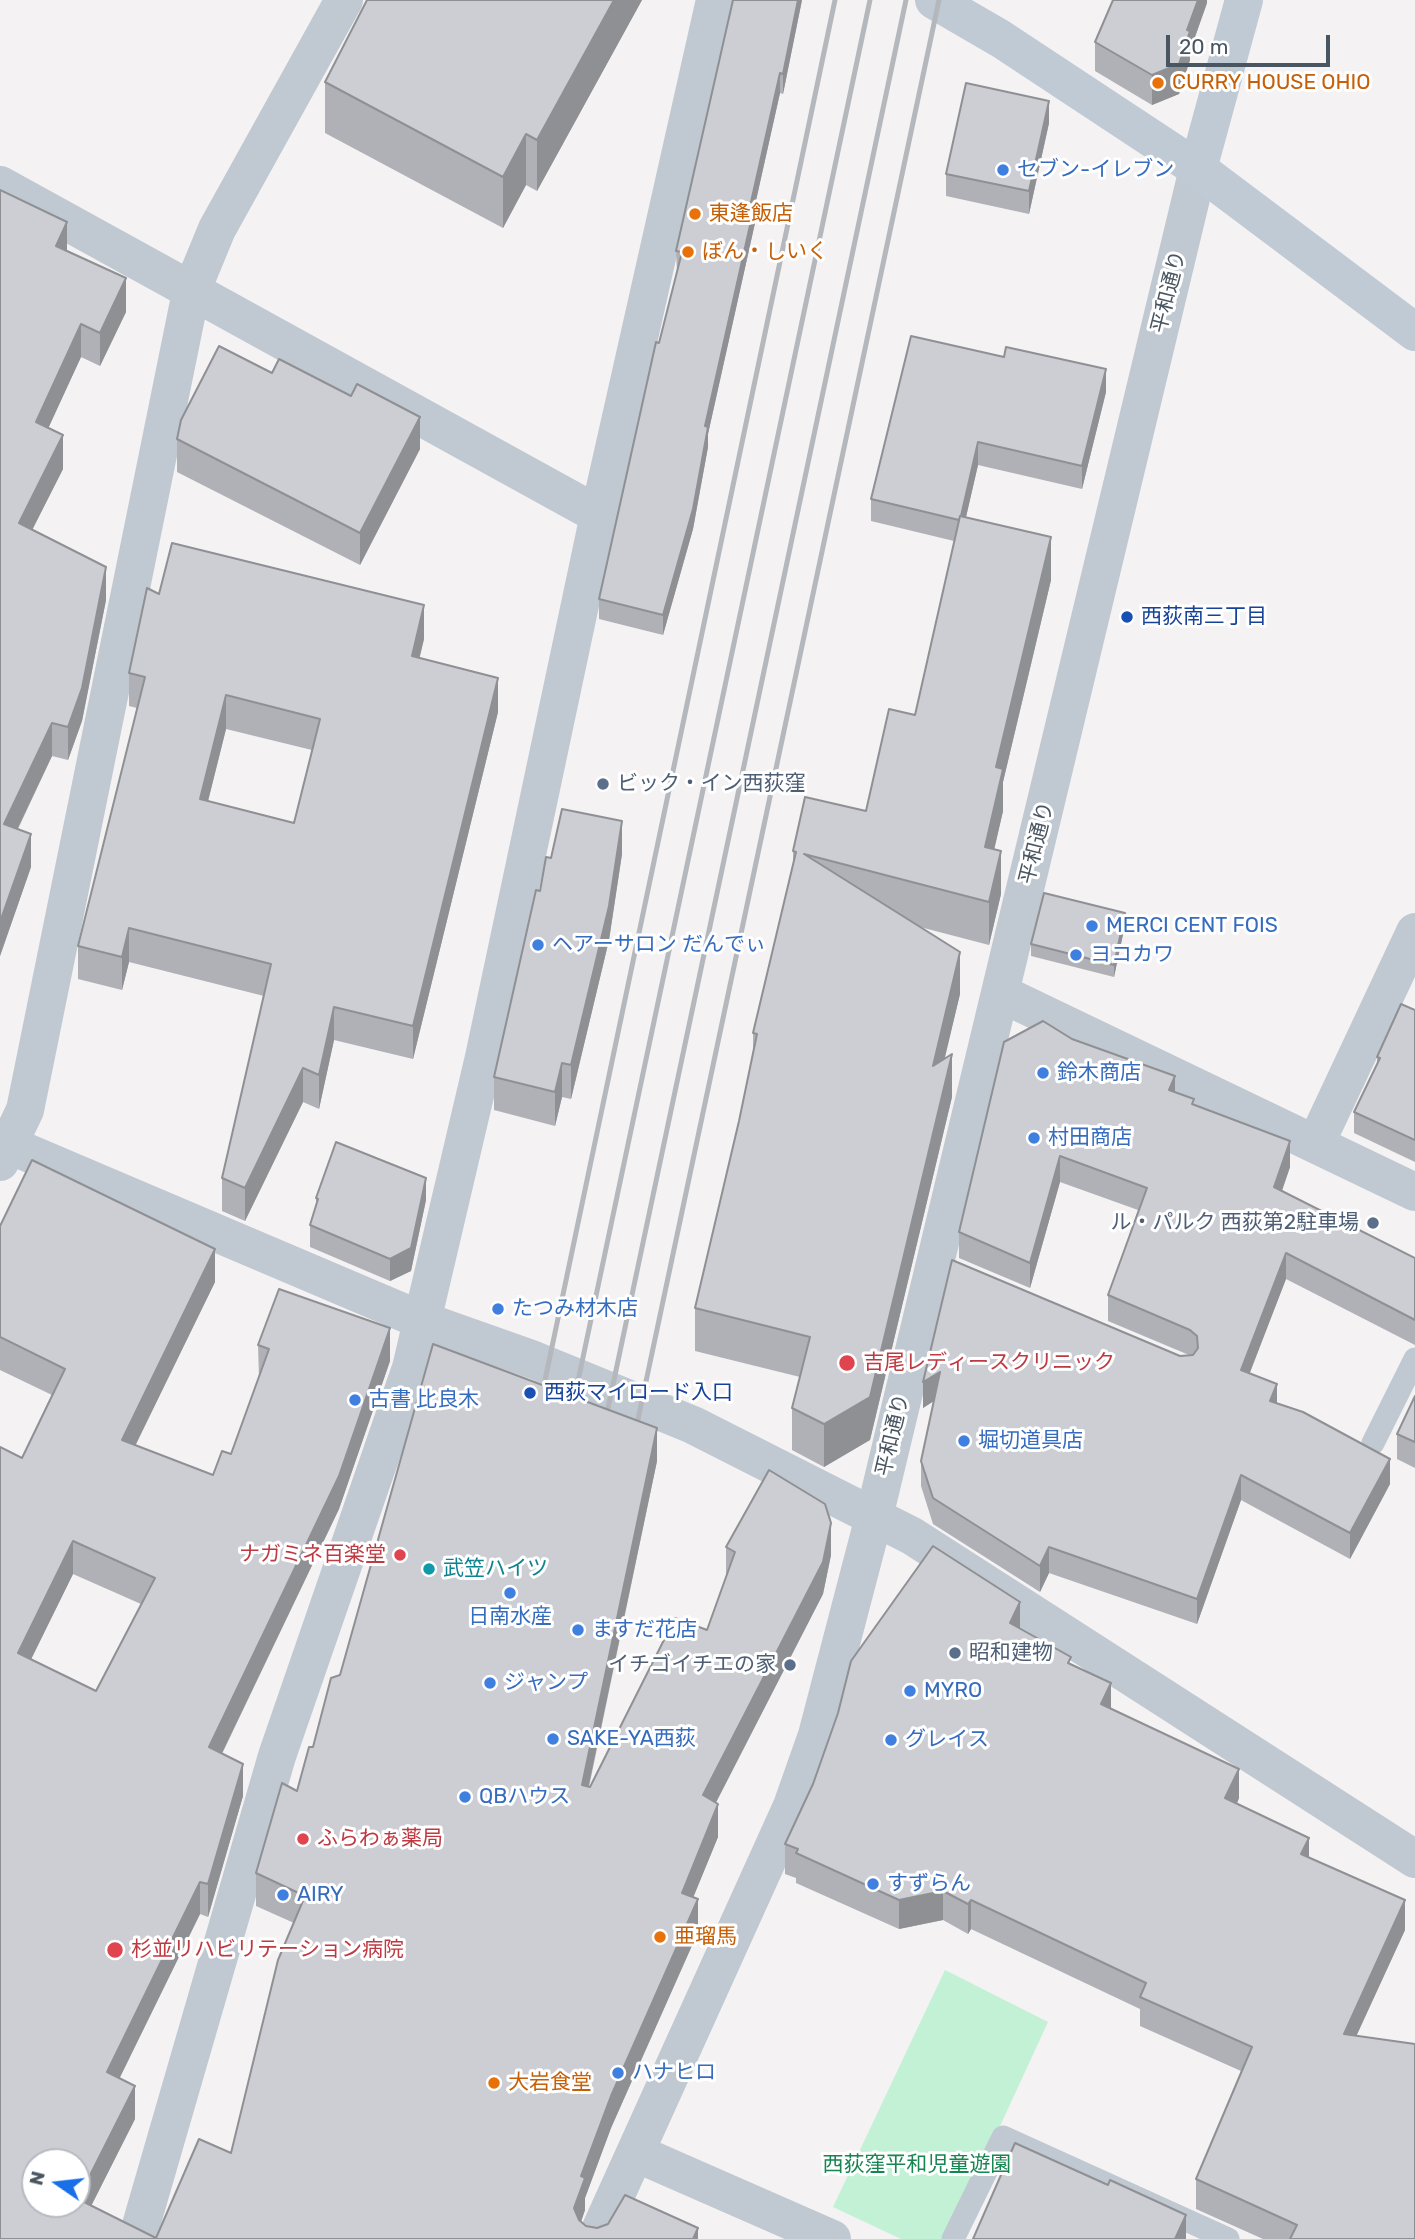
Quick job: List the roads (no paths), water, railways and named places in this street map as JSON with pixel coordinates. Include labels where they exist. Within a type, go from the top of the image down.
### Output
[{"type":"street","points":[[344,0],[217,229],[191,292],[25,1110],[3,1150],[421,1320],[534,1360],[693,1425],[912,1536],[1415,1859]]},
{"type":"street","points":[[137,2239],[276,1756],[411,1368],[484,1057],[599,515],[715,0]]},
{"type":"street","points":[[934,0],[1001,39],[1198,169],[1415,332]]},
{"type":"street","points":[[1198,169],[1244,0]]},
{"type":"street","name":"平和通り","points":[[596,2239],[792,1806],[817,1735],[874,1517],[948,1268],[1000,993],[1198,169]]},
{"type":"street","points":[[0,185],[599,515]]},
{"type":"street","points":[[1316,1143],[1415,932]]},
{"type":"street","points":[[1000,993],[1415,1192]]},
{"type":"street","points":[[636,2153],[832,2239]]},
{"type":"lane","points":[[1373,1443],[1415,1359]]},
{"type":"lane","points":[[953,2239],[1003,2137],[1227,2239]]},
{"type":"railway","points":[[540,1404],[835,0]]},
{"type":"railway","points":[[571,1414],[870,0]]},
{"type":"railway","points":[[604,1427],[906,0]]},
{"type":"railway","points":[[634,1438],[939,0]]},
{"type":"place","name":"CURRY HOUSE OHIO","points":[[1158,83]]},
{"type":"place","name":"セブン-イレブン","points":[[1003,170]]},
{"type":"place","name":"東逢飯店","points":[[695,214]]},
{"type":"place","name":"ぼん・しいく","points":[[688,252]]},
{"type":"place","name":"西荻南三丁目","points":[[1127,617]]},
{"type":"place","name":"ビック・イン西荻窪","points":[[603,784]]},
{"type":"place","name":"MERCI CENT FOIS","points":[[1092,926]]},
{"type":"place","name":"ヘアーサロン だんでぃ","points":[[538,945]]},
{"type":"place","name":"ヨコカワ","points":[[1076,955]]},
{"type":"place","name":"鈴木商店","points":[[1043,1073]]},
{"type":"place","name":"村田商店","points":[[1034,1138]]},
{"type":"place","name":"ル・パルク 西荻第2駐車場","points":[[1373,1223]]},
{"type":"place","name":"たつみ材木店","points":[[498,1309]]},
{"type":"place","name":"吉尾レディースクリニック","points":[[847,1363]]},
{"type":"place","name":"西荻マイロード入口","points":[[530,1393]]},
{"type":"place","name":"古書 比良木","points":[[355,1400]]},
{"type":"place","name":"堀切道具店","points":[[964,1441]]},
{"type":"place","name":"ナガミネ百楽堂","points":[[400,1555]]},
{"type":"place","name":"武笠ハイツ","points":[[429,1569]]},
{"type":"place","name":"日南水産","points":[[510,1593]]},
{"type":"place","name":"ますだ花店","points":[[578,1630]]},
{"type":"place","name":"昭和建物","points":[[955,1653]]},
{"type":"place","name":"イチゴイチエの家","points":[[790,1665]]},
{"type":"place","name":"ジャンプ","points":[[490,1683]]},
{"type":"place","name":"MYRO","points":[[910,1691]]},
{"type":"place","name":"SAKE-YA西荻","points":[[553,1739]]},
{"type":"place","name":"グレイス","points":[[891,1740]]},
{"type":"place","name":"QBハウス","points":[[465,1797]]},
{"type":"place","name":"ふらわぁ薬局","points":[[303,1839]]},
{"type":"place","name":"すずらん","points":[[873,1884]]},
{"type":"place","name":"AIRY","points":[[283,1895]]},
{"type":"place","name":"亜瑠馬","points":[[660,1937]]},
{"type":"place","name":"杉並リハビリテーション病院","points":[[115,1950]]},
{"type":"place","name":"ハナヒロ","points":[[618,2073]]},
{"type":"place","name":"大岩食堂","points":[[494,2083]]},
{"type":"park label","name":"西荻窪平和児童遊園","points":[[917,2165]]}]
